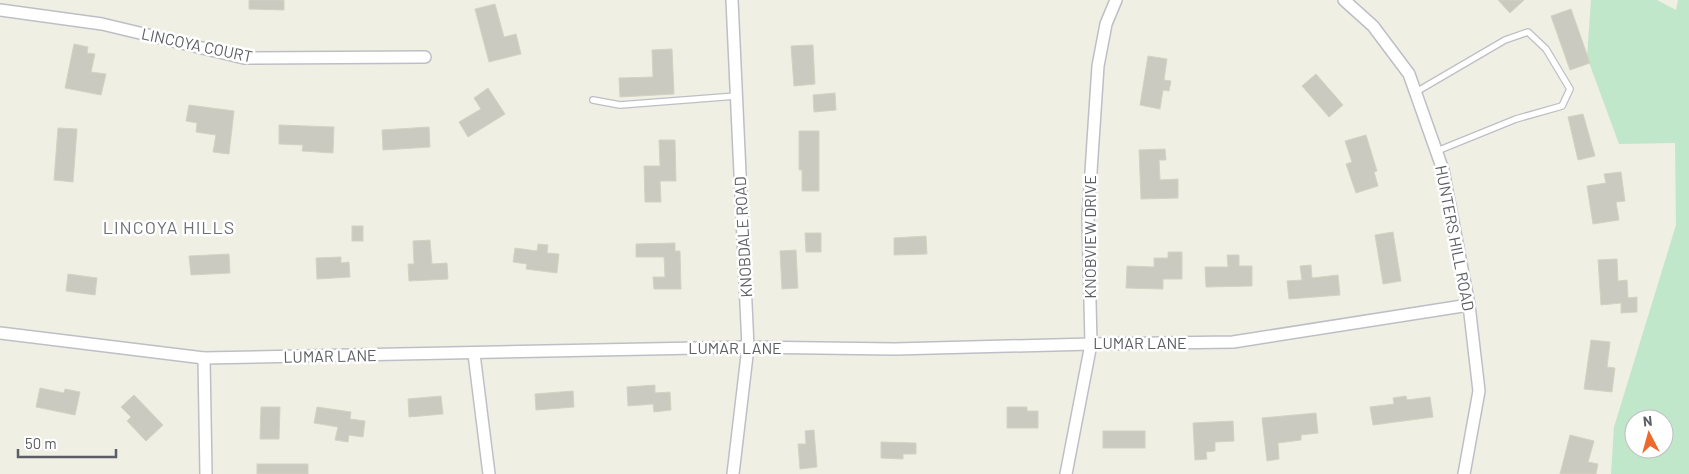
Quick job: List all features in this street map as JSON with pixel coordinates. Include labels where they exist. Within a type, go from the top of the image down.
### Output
[{"type":"street","name":"KNOBDALE ROAD","points":[[732,0],[748,347],[732,474]]},
{"type":"street","name":"KNOBVIEW DRIVE","points":[[1066,474],[1090,344],[1088,217],[1092,124],[1098,66],[1106,24],[1116,0]]},
{"type":"street","name":"HUNTERS HILL ROAD","points":[[1344,0],[1373,26],[1409,74],[1443,170],[1469,305],[1479,391],[1464,474]]},
{"type":"street","name":"LINCOYA COURT","points":[[0,10],[102,24],[244,58],[425,57]]},
{"type":"street","name":"LUMAR LANE","points":[[0,333],[204,358],[748,347],[896,349],[1233,342],[1469,305]]},
{"type":"street","points":[[474,354],[489,474]]},
{"type":"street","points":[[204,358],[206,474]]},
{"type":"lane","points":[[1416,92],[1505,40],[1528,32],[1546,49],[1570,89],[1562,106],[1516,119],[1437,151]]},
{"type":"lane","points":[[592,100],[620,105],[736,96]]},
{"type":"green space","points":[[1591,0],[1657,0],[1676,10],[1678,0],[1689,0],[1689,474],[1611,474],[1614,427],[1676,225],[1675,143],[1619,144],[1587,57]]},
{"type":"building","points":[[249,0],[284,0],[284,10],[249,9]]},
{"type":"building","points":[[1498,0],[1524,0],[1510,13]]},
{"type":"building","points":[[495,4],[504,37],[516,34],[521,54],[489,62],[475,9]]},
{"type":"building","points":[[1571,9],[1590,63],[1570,70],[1551,16]]},
{"type":"building","points":[[74,44],[88,47],[87,53],[95,54],[91,72],[106,74],[101,95],[65,88]]},
{"type":"building","points":[[813,45],[815,84],[794,86],[791,46]]},
{"type":"building","points":[[672,49],[674,94],[620,97],[619,78],[653,77],[652,50]]},
{"type":"building","points":[[1148,56],[1167,59],[1164,80],[1171,81],[1169,91],[1163,90],[1160,109],[1140,105]]},
{"type":"building","points":[[1316,74],[1343,105],[1329,117],[1302,86]]},
{"type":"building","points":[[488,88],[505,114],[468,137],[459,122],[481,109],[474,98]]},
{"type":"building","points":[[835,93],[836,110],[814,112],[813,95]]},
{"type":"building","points":[[189,105],[234,111],[229,154],[213,152],[216,135],[196,132],[197,123],[186,121]]},
{"type":"building","points":[[1583,114],[1595,156],[1578,160],[1568,117]]},
{"type":"building","points":[[279,125],[334,127],[333,153],[302,151],[303,145],[279,144]]},
{"type":"building","points":[[429,127],[430,147],[383,150],[382,130]]},
{"type":"building","points":[[58,128],[77,129],[73,182],[54,180]]},
{"type":"building","points":[[799,131],[819,131],[819,191],[802,191],[802,170],[799,170]]},
{"type":"building","points":[[1366,135],[1377,171],[1374,172],[1378,186],[1356,193],[1346,164],[1352,162],[1345,141]]},
{"type":"building","points":[[659,140],[675,140],[676,181],[660,181],[661,202],[645,202],[644,166],[660,166]]},
{"type":"building","points":[[1165,149],[1166,160],[1159,160],[1160,180],[1178,179],[1178,198],[1141,199],[1139,150]]},
{"type":"building","points":[[1621,172],[1625,201],[1616,202],[1619,220],[1593,224],[1587,186],[1606,183],[1604,174]]},
{"type":"building","points":[[352,226],[363,226],[363,241],[352,241]]},
{"type":"building","points":[[1393,232],[1401,281],[1383,284],[1375,235]]},
{"type":"building","points":[[805,233],[821,233],[821,252],[806,252]]},
{"type":"building","points":[[926,236],[927,254],[894,255],[894,238]]},
{"type":"building","points":[[430,240],[432,264],[447,263],[448,279],[409,281],[408,264],[414,264],[413,241]]},
{"type":"building","points":[[675,243],[675,251],[680,251],[681,289],[654,289],[653,277],[665,277],[664,257],[636,257],[636,244]]},
{"type":"building","points":[[538,244],[548,245],[547,253],[559,254],[557,273],[526,269],[527,264],[513,262],[515,248],[537,251]]},
{"type":"building","points":[[796,250],[798,288],[782,289],[780,251]]},
{"type":"building","points":[[1168,252],[1182,252],[1182,279],[1163,279],[1163,289],[1126,288],[1127,266],[1154,267],[1154,258],[1168,258]]},
{"type":"building","points":[[229,254],[230,273],[191,275],[189,256]]},
{"type":"building","points":[[1227,255],[1239,255],[1239,266],[1252,266],[1252,286],[1206,287],[1205,267],[1228,267]]},
{"type":"building","points":[[341,257],[341,263],[349,262],[350,277],[317,279],[316,258]]},
{"type":"building","points":[[1617,259],[1618,281],[1627,280],[1628,298],[1637,297],[1637,312],[1621,313],[1621,303],[1601,305],[1598,260]]},
{"type":"building","points":[[1311,265],[1312,278],[1338,275],[1340,295],[1289,299],[1287,281],[1302,280],[1300,266]]},
{"type":"building","points":[[68,274],[97,278],[95,295],[66,291]]},
{"type":"building","points":[[1591,340],[1610,342],[1607,367],[1615,368],[1612,392],[1584,389]]},
{"type":"building","points":[[655,385],[655,393],[670,392],[671,410],[654,412],[653,404],[628,406],[627,387]]},
{"type":"building","points":[[40,388],[64,393],[65,389],[80,392],[75,415],[36,407]]},
{"type":"building","points":[[573,391],[574,407],[536,410],[535,394]]},
{"type":"building","points":[[134,395],[163,425],[146,441],[127,421],[131,417],[121,407]]},
{"type":"building","points":[[441,396],[443,414],[409,417],[408,399]]},
{"type":"building","points":[[1406,396],[1407,400],[1430,397],[1433,417],[1373,425],[1370,407],[1394,404],[1393,398]]},
{"type":"building","points":[[261,407],[280,407],[279,439],[260,439]]},
{"type":"building","points":[[317,407],[351,412],[350,419],[365,421],[363,437],[349,435],[348,442],[335,440],[338,427],[314,423]]},
{"type":"building","points":[[1007,407],[1027,407],[1027,411],[1038,411],[1038,428],[1007,428]]},
{"type":"building","points":[[1316,413],[1318,433],[1301,435],[1301,440],[1278,443],[1279,459],[1267,461],[1262,418]]},
{"type":"building","points":[[1233,421],[1234,441],[1215,442],[1215,451],[1206,452],[1207,459],[1195,460],[1193,423]]},
{"type":"building","points":[[814,430],[817,467],[800,469],[798,444],[806,444],[805,431]]},
{"type":"building","points":[[1103,431],[1145,431],[1145,448],[1103,448]]},
{"type":"building","points":[[1570,435],[1594,441],[1588,462],[1598,464],[1596,474],[1560,474]]},
{"type":"building","points":[[881,442],[916,443],[916,454],[903,454],[903,459],[881,458]]},
{"type":"building","points":[[257,464],[308,464],[308,474],[257,474]]},
{"type":"district","name":"LINCOYA HILLS","points":[[169,228]]}]
